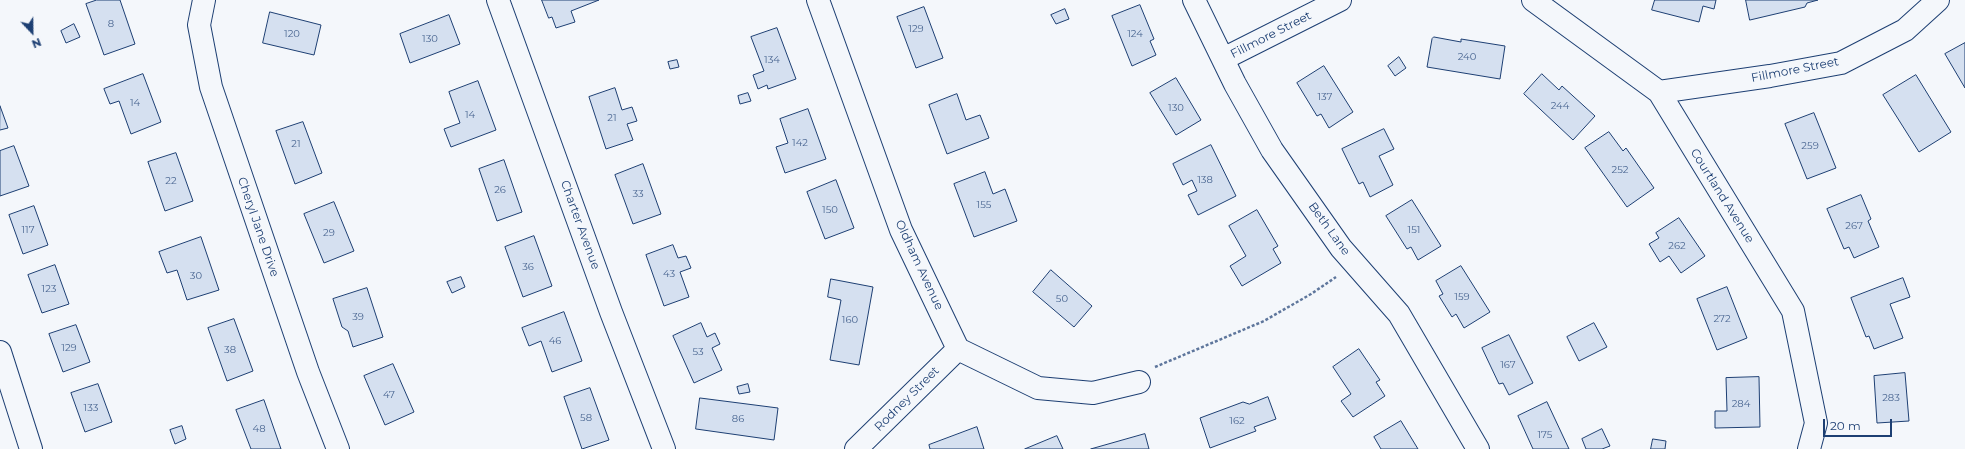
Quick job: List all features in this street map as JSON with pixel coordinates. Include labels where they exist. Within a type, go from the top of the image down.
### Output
[{"type":"street","name":"Cheryl Jane Drive","points":[[204,0],[199,25],[211,87],[308,372],[338,449]]},
{"type":"street","name":"Charter Avenue","points":[[498,0],[611,312],[664,449]]},
{"type":"street","name":"Oldham Avenue","points":[[818,0],[901,230],[958,349]]},
{"type":"street","name":"Beth Lane","points":[[1194,0],[1223,59],[1272,150],[1340,248],[1398,314],[1478,449]]},
{"type":"street","name":"Fillmore Street","points":[[1223,59],[1340,0]]},
{"type":"street","name":"Courtland Avenue","points":[[1533,0],[1659,92],[1793,311],[1816,423],[1809,449]]},
{"type":"street","name":"Fillmore Street","points":[[1659,92],[1770,76],[1841,62],[1905,30],[1938,0]]},
{"type":"street","points":[[958,349],[1038,388],[1093,393],[1139,382]]},
{"type":"street","name":"Rodney Street","points":[[856,449],[958,349]]},
{"type":"street","points":[[0,352],[31,449]]},
{"type":"path","points":[[1139,382],[1158,365],[1264,321],[1311,294],[1355,264]]},
{"type":"building","points":[[97,0],[120,0],[135,44],[104,55],[86,4]]},
{"type":"building","points":[[542,0],[599,0],[571,11],[575,22],[556,28],[552,17],[549,18]]},
{"type":"building","points":[[1655,0],[1716,0],[1714,9],[1703,6],[1699,22],[1652,10]]},
{"type":"building","points":[[1746,0],[1818,0],[1807,3],[1805,7],[1750,20]]},
{"type":"building","points":[[1140,5],[1154,39],[1150,41],[1156,55],[1132,66],[1112,16]]},
{"type":"building","points":[[924,7],[943,58],[916,68],[897,17]]},
{"type":"building","points":[[1065,9],[1069,19],[1056,24],[1051,15]]},
{"type":"building","points":[[270,12],[321,25],[314,55],[263,43]]},
{"type":"building","points":[[449,15],[460,44],[410,63],[400,34]]},
{"type":"building","points":[[74,24],[80,37],[66,43],[61,31]]},
{"type":"building","points":[[777,28],[796,79],[768,89],[767,85],[758,89],[753,75],[764,71],[751,37]]},
{"type":"building","points":[[1434,37],[1461,42],[1461,39],[1505,46],[1500,79],[1427,67],[1432,39]]},
{"type":"building","points":[[1965,43],[1965,88],[1945,54]]},
{"type":"building","points":[[1399,57],[1406,68],[1395,76],[1388,66]]},
{"type":"building","points":[[677,60],[679,67],[670,69],[668,62]]},
{"type":"building","points":[[1324,66],[1353,112],[1329,128],[1321,114],[1317,116],[1297,83]]},
{"type":"building","points":[[143,74],[161,122],[131,134],[119,101],[110,104],[104,89]]},
{"type":"building","points":[[1542,74],[1559,90],[1562,86],[1595,116],[1573,140],[1524,94]]},
{"type":"building","points":[[1916,75],[1951,132],[1919,152],[1883,95]]},
{"type":"building","points":[[1176,78],[1201,120],[1176,135],[1150,93]]},
{"type":"building","points":[[478,81],[496,130],[451,147],[444,129],[460,123],[449,92]]},
{"type":"building","points":[[615,88],[622,110],[632,107],[637,121],[627,124],[633,140],[606,149],[589,97]]},
{"type":"building","points":[[748,93],[751,101],[740,104],[738,96]]},
{"type":"building","points":[[957,94],[966,120],[980,115],[989,138],[947,154],[929,105]]},
{"type":"building","points":[[0,106],[8,128],[0,130]]},
{"type":"building","points":[[808,109],[826,159],[785,173],[776,147],[788,143],[780,119]]},
{"type":"building","points":[[1814,113],[1836,168],[1807,179],[1785,124]]},
{"type":"building","points":[[303,122],[322,173],[295,184],[276,131]]},
{"type":"building","points":[[1384,129],[1394,149],[1379,156],[1393,185],[1370,197],[1363,182],[1359,184],[1342,149]]},
{"type":"building","points":[[1609,132],[1623,151],[1626,148],[1654,188],[1627,207],[1585,148]]},
{"type":"building","points":[[1211,145],[1236,196],[1198,215],[1188,195],[1197,191],[1192,180],[1183,185],[1173,164]]},
{"type":"building","points":[[14,146],[29,186],[0,196],[0,151]]},
{"type":"building","points":[[176,153],[193,201],[165,211],[148,162]]},
{"type":"building","points":[[504,160],[522,212],[497,221],[479,169]]},
{"type":"building","points":[[643,164],[661,214],[633,224],[615,175]]},
{"type":"building","points":[[985,172],[993,194],[1005,189],[1017,221],[974,237],[954,184]]},
{"type":"building","points":[[836,180],[854,228],[825,239],[807,192]]},
{"type":"building","points":[[1861,195],[1871,219],[1868,221],[1879,247],[1854,258],[1849,247],[1844,249],[1827,209]]},
{"type":"building","points":[[1412,200],[1441,246],[1418,260],[1411,247],[1407,249],[1386,216]]},
{"type":"building","points":[[334,202],[354,251],[324,263],[304,214]]},
{"type":"building","points":[[34,206],[48,245],[23,254],[9,215]]},
{"type":"building","points":[[1257,210],[1278,246],[1273,249],[1281,263],[1242,286],[1230,266],[1246,256],[1229,226]]},
{"type":"building","points":[[1679,218],[1705,256],[1681,273],[1669,256],[1660,262],[1649,244],[1659,238],[1656,233]]},
{"type":"building","points":[[534,236],[552,286],[523,297],[505,247]]},
{"type":"building","points":[[201,237],[219,290],[187,300],[177,270],[167,273],[159,252]]},
{"type":"building","points":[[673,245],[678,258],[686,256],[691,268],[680,272],[689,297],[664,306],[646,255]]},
{"type":"building","points":[[55,265],[69,304],[42,313],[28,275]]},
{"type":"building","points":[[1461,266],[1490,312],[1464,328],[1456,314],[1452,317],[1439,296],[1443,294],[1436,281]]},
{"type":"building","points":[[1051,270],[1092,306],[1074,327],[1033,292]]},
{"type":"building","points":[[461,277],[465,287],[452,293],[447,282]]},
{"type":"building","points":[[1903,278],[1910,297],[1890,304],[1903,338],[1874,349],[1869,336],[1866,337],[1851,298]]},
{"type":"building","points":[[831,279],[873,287],[859,365],[830,360],[841,300],[828,297]]},
{"type":"building","points":[[1727,287],[1747,338],[1717,350],[1697,299]]},
{"type":"building","points":[[367,288],[383,337],[353,347],[348,331],[342,327],[333,299]]},
{"type":"building","points":[[564,312],[582,361],[552,372],[541,341],[529,346],[522,328]]},
{"type":"building","points":[[234,319],[253,371],[227,381],[208,328]]},
{"type":"building","points":[[701,323],[707,337],[715,333],[720,344],[712,348],[722,370],[694,383],[673,336]]},
{"type":"building","points":[[1594,323],[1607,347],[1579,361],[1567,337]]},
{"type":"building","points":[[76,325],[90,362],[63,372],[49,334]]},
{"type":"building","points":[[1509,335],[1533,383],[1509,395],[1503,383],[1499,384],[1482,348]]},
{"type":"building","points":[[1359,349],[1380,380],[1376,382],[1385,396],[1353,417],[1341,401],[1351,394],[1333,367]]},
{"type":"building","points":[[393,364],[414,412],[385,425],[364,376]]},
{"type":"building","points":[[1905,373],[1909,421],[1877,423],[1874,376]]},
{"type":"building","points":[[1759,377],[1760,427],[1715,428],[1715,411],[1727,411],[1726,378]]},
{"type":"building","points":[[98,384],[112,422],[85,432],[71,393]]},
{"type":"building","points":[[748,384],[750,392],[739,394],[737,387]]},
{"type":"building","points":[[590,388],[609,440],[582,449],[564,397]]},
{"type":"building","points":[[1268,397],[1276,419],[1254,427],[1256,431],[1210,448],[1200,418],[1243,402],[1249,404]]},
{"type":"building","points":[[700,398],[778,408],[774,440],[696,429]]},
{"type":"building","points":[[264,400],[281,449],[251,449],[236,410]]},
{"type":"building","points":[[1547,402],[1569,449],[1533,449],[1518,416]]},
{"type":"building","points":[[1401,421],[1418,449],[1381,449],[1374,437]]},
{"type":"building","points":[[182,426],[186,439],[175,444],[170,430]]},
{"type":"building","points":[[977,427],[984,449],[930,449],[929,445]]},
{"type":"building","points":[[1602,429],[1610,446],[1602,449],[1586,449],[1582,439]]},
{"type":"building","points":[[1145,434],[1149,449],[1091,449]]},
{"type":"building","points":[[1057,436],[1063,449],[1025,449]]},
{"type":"building","points":[[1653,439],[1666,441],[1665,449],[1651,449]]}]
